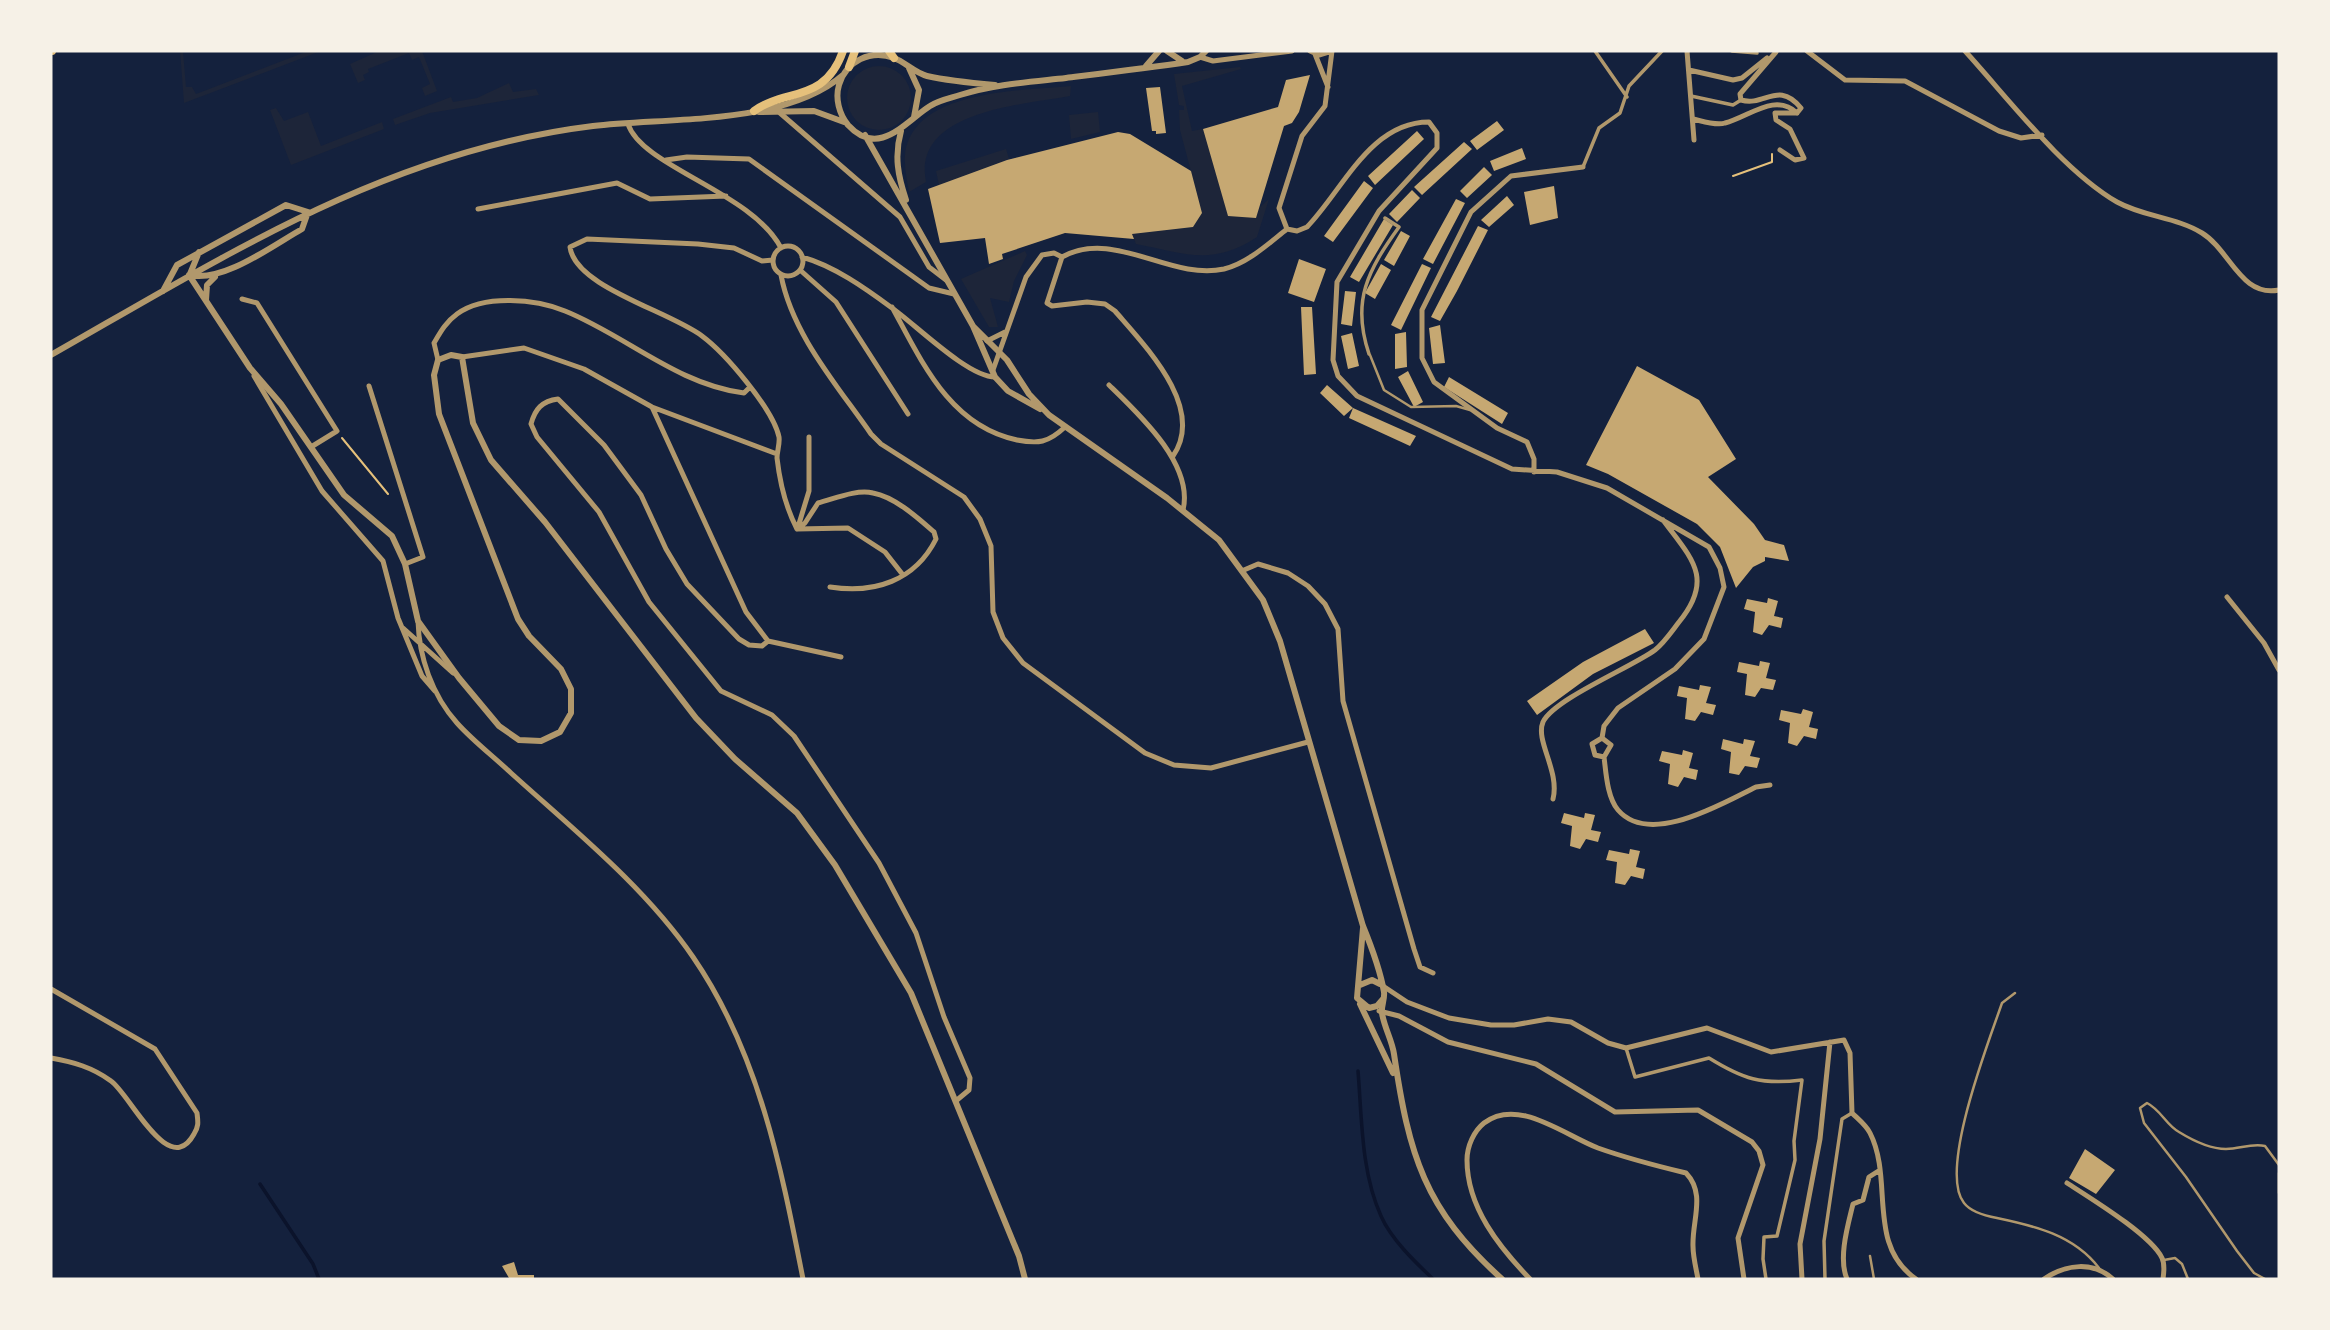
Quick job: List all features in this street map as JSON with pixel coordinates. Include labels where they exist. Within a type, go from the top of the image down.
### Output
[{"type":"highway","points":[[754,111],[820,83],[834,69],[843,51]]},
{"type":"highway","points":[[849,67],[855,51]]},
{"type":"street","points":[[1127,71],[1147,65],[1159,51]]},
{"type":"street","points":[[1167,51],[1174,58],[1188,62]]},
{"type":"street","points":[[865,135],[890,136],[901,131],[932,104],[995,85],[1188,62],[1206,51]]},
{"type":"street","points":[[1200,57],[1213,61],[1292,51]]},
{"type":"street","points":[[1312,52],[1324,55],[1332,51]]},
{"type":"street","points":[[1287,229],[1279,208],[1302,136],[1325,106],[1332,51]]},
{"type":"street","points":[[1595,51],[1627,97]]},
{"type":"street","points":[[1534,472],[1534,459],[1527,442],[1497,428],[1434,382],[1422,358],[1422,310],[1471,212],[1511,176],[1583,167],[1599,128],[1620,113],[1629,86],[1662,51]]},
{"type":"street","points":[[1687,51],[1694,140]]},
{"type":"street","points":[[1731,51],[1757,53]]},
{"type":"street","points":[[1689,71],[1732,80],[1742,78],[1777,51]]},
{"type":"street","points":[[1741,100],[1740,94],[1777,51]]},
{"type":"street","points":[[1808,51],[1845,80],[1905,81],[1999,131],[2021,138],[2042,135]]},
{"type":"street","points":[[1965,51],[2088,182],[2118,203],[2146,214],[2182,223],[2204,234],[2225,252],[2244,281],[2259,289],[2279,290]]},
{"type":"street","points":[[1312,52],[1329,90]]},
{"type":"street","points":[[51,355],[189,275],[308,212],[360,190],[475,152],[594,126],[754,111],[804,99],[870,55],[891,54],[923,75],[995,85]]},
{"type":"street","points":[[902,62],[916,79],[919,90],[917,112],[911,121]]},
{"type":"street","points":[[843,75],[837,100],[848,124]]},
{"type":"street","points":[[1691,96],[1733,105],[1741,100],[1748,102],[1783,94],[1793,98],[1801,108],[1797,113]]},
{"type":"street","points":[[1693,119],[1723,125],[1777,103],[1788,105],[1797,113]]},
{"type":"street","points":[[754,111],[824,112],[865,135],[972,326],[994,374],[1009,391],[1049,415],[1183,510],[1219,540],[1244,570],[1263,600],[1280,641],[1363,926],[1379,965],[1382,1012],[1394,1051],[1397,1081],[1420,1172],[1440,1213],[1502,1279]]},
{"type":"street","points":[[780,113],[900,217],[929,267],[948,282]]},
{"type":"street","points":[[1776,150],[1795,160],[1804,158],[1790,129],[1776,121],[1775,113],[1797,113]]},
{"type":"street","points":[[1287,229],[1297,232],[1307,227],[1363,154],[1382,139],[1413,122],[1429,122],[1437,133],[1437,148],[1379,211],[1337,282],[1332,340],[1338,376],[1357,396],[1512,469],[1557,472],[1583,478],[1661,518],[1709,547],[1720,568],[1724,587],[1720,606],[1704,639],[1691,654],[1618,708],[1604,726],[1602,738]]},
{"type":"street","points":[[628,124],[636,140],[763,222],[781,248]]},
{"type":"street","points":[[901,131],[896,151],[898,175],[908,209]]},
{"type":"street","points":[[666,160],[687,157],[749,159],[929,288],[954,294]]},
{"type":"street","points":[[478,209],[617,183],[650,199],[726,196]]},
{"type":"street","points":[[162,291],[177,265],[199,252],[286,205],[308,212]]},
{"type":"street","points":[[206,300],[207,285],[216,276],[303,229],[308,212]]},
{"type":"street","points":[[1369,354],[1363,338],[1361,292],[1399,227],[1385,218]]},
{"type":"street","points":[[994,374],[998,350],[1034,263],[1042,255],[1054,253],[1062,257],[1084,248],[1124,251],[1208,271],[1225,269],[1245,260],[1287,229]]},
{"type":"street","points":[[773,260],[762,261],[734,248],[698,244],[587,239],[570,247],[571,258],[594,282],[663,312],[704,337],[761,399],[779,438],[777,454],[785,507],[797,529]]},
{"type":"street","points":[[781,248],[796,248],[802,257],[820,262],[892,307],[977,372],[994,374]]},
{"type":"street","points":[[781,248],[773,260],[775,269],[781,275],[785,294],[805,336],[870,434],[881,444],[964,497],[981,519],[991,546],[993,612],[1003,638],[1023,663],[1145,753],[1174,765],[1211,768],[1308,742]]},
{"type":"street","points":[[189,275],[199,252]]},
{"type":"street","points":[[781,275],[794,275],[800,270],[802,257]]},
{"type":"street","points":[[1062,257],[1047,303],[1052,306],[1105,304],[1129,328],[1180,399],[1185,425],[1182,444],[1173,456]]},
{"type":"street","points":[[800,270],[835,302],[908,414]]},
{"type":"street","points":[[189,275],[202,278],[216,276]]},
{"type":"street","points":[[189,275],[250,368],[322,491],[383,561],[401,626],[422,676],[442,699]]},
{"type":"street","points":[[242,299],[257,303],[337,431],[311,447]]},
{"type":"street","points":[[418,621],[458,678],[499,726],[519,740],[541,741],[560,732],[571,713],[571,689],[561,669],[529,636],[517,619],[439,414],[434,375],[438,360],[434,343],[444,326],[459,312],[512,300],[563,309],[705,382],[744,393],[750,387]]},
{"type":"street","points":[[892,307],[950,404],[973,423],[999,436],[1035,444],[1051,441],[1065,428]]},
{"type":"street","points":[[972,326],[998,350],[1049,415]]},
{"type":"street","points":[[986,341],[1008,330]]},
{"type":"street","points":[[438,360],[451,355],[462,357],[524,348],[584,369],[652,407],[777,454]]},
{"type":"street","points":[[462,357],[473,424],[491,460],[545,522],[695,718],[734,760],[797,813],[828,854],[911,993],[957,1100],[1026,1279]]},
{"type":"street","points":[[250,368],[344,495],[393,536],[405,564],[425,667],[456,722],[649,902],[693,957],[732,1023],[758,1085],[773,1134],[803,1279]]},
{"type":"street","points":[[1009,391],[1017,387],[1019,379]]},
{"type":"street","points":[[1110,385],[1136,411],[1173,456],[1186,497],[1183,510]]},
{"type":"street","points":[[369,386],[423,557],[405,564]]},
{"type":"street","points":[[768,642],[762,646],[749,645],[739,639],[687,584],[666,549],[641,495],[604,445],[558,399],[549,400],[534,411],[531,424],[537,437],[599,512],[649,602],[721,691],[772,715],[794,736],[879,863],[916,933],[944,1017],[970,1078],[969,1090],[957,1100]]},
{"type":"street","points":[[652,407],[746,612],[768,642],[841,657]]},
{"type":"street","points":[[797,529],[809,492],[809,437]]},
{"type":"street","points":[[797,529],[805,523],[818,503],[860,492],[873,493],[895,503],[934,532],[936,539],[918,566],[886,585],[866,590],[830,587]]},
{"type":"street","points":[[1553,799],[1557,784],[1541,729],[1544,719],[1577,694],[1658,648],[1696,597],[1699,580],[1693,561],[1661,518]]},
{"type":"street","points":[[797,529],[848,528],[885,552],[903,575]]},
{"type":"street","points":[[1244,570],[1258,564],[1288,573],[1308,586],[1325,604],[1338,629],[1343,701],[1414,950],[1420,967],[1433,973]]},
{"type":"street","points":[[2227,597],[2264,643],[2279,670]]},
{"type":"street","points":[[401,626],[458,678]]},
{"type":"street","points":[[425,667],[434,655]]},
{"type":"street","points":[[1602,738],[1611,746],[1604,757],[1611,795],[1618,809],[1633,820],[1649,824],[1694,817],[1756,787],[1770,785]]},
{"type":"street","points":[[1602,738],[1595,740],[1592,747],[1595,755],[1604,757]]},
{"type":"street","points":[[1363,926],[1360,985],[1356,993],[1397,1081]]},
{"type":"street","points":[[1360,985],[1368,980],[1380,984],[1407,1002],[1449,1018],[1514,1026],[1548,1019],[1571,1022],[1608,1043],[1626,1048],[1707,1028],[1771,1052],[1844,1040],[1850,1053],[1852,1113],[1869,1131],[1880,1170],[1885,1233],[1892,1254],[1905,1272],[1916,1279]]},
{"type":"street","points":[[51,989],[155,1049],[197,1113],[199,1126],[191,1140],[179,1147],[164,1145],[155,1138],[124,1091],[91,1068],[51,1058]]},
{"type":"street","points":[[1373,1008],[1383,999]]},
{"type":"street","points":[[1359,1002],[1399,1016],[1448,1042],[1536,1064],[1615,1112],[1698,1110],[1752,1142],[1763,1165],[1738,1238],[1744,1279]]},
{"type":"street","points":[[1802,1279],[1800,1244],[1820,1139],[1830,1042]]},
{"type":"street","points":[[1626,1048],[1635,1077],[1709,1058],[1752,1081],[1771,1084],[1802,1080],[1794,1141],[1796,1160],[1777,1236],[1764,1237],[1766,1279]]},
{"type":"street","points":[[1825,1279],[1824,1241],[1842,1119],[1852,1113]]},
{"type":"street","points":[[1530,1279],[1515,1265],[1485,1223],[1467,1183],[1467,1153],[1477,1128],[1495,1115],[1522,1114],[1600,1149],[1686,1173],[1695,1183],[1696,1191],[1693,1246],[1698,1279]]},
{"type":"street","points":[[1847,1279],[1847,1233],[1853,1204],[1863,1200],[1869,1177],[1880,1170]]},
{"type":"street","points":[[2067,1183],[2117,1217],[2156,1249],[2164,1260],[2164,1279]]},
{"type":"street","points":[[2044,1279],[2061,1269],[2085,1266],[2099,1268],[2113,1279]]},
{"type":"lane","points":[[1369,354],[1384,390],[1411,407],[1456,406],[1473,411]]},
{"type":"lane","points":[[2015,993],[2001,1003],[1964,1122],[1956,1155],[1957,1187],[1963,1203],[1977,1213],[2025,1222],[2037,1227],[2087,1253],[2099,1268]]},
{"type":"lane","points":[[2265,1279],[2254,1273],[2236,1251],[2186,1177],[2144,1123],[2140,1108],[2147,1103],[2159,1109],[2175,1130],[2201,1143],[2226,1149],[2252,1144],[2265,1146],[2279,1165]]},
{"type":"lane","points":[[2279,1173],[2279,1193]]},
{"type":"lane","points":[[1870,1256],[1874,1279]]},
{"type":"lane","points":[[2164,1260],[2175,1258],[2182,1264],[2188,1279]]},
{"type":"path","points":[[1733,176],[1772,162],[1771,154],[1776,155],[1776,150]]},
{"type":"path","points":[[337,431],[388,494]]},
{"type":"shaded area","points":[[180,51],[183,51],[186,87],[192,87],[196,94],[308,51],[321,51],[184,103]]},
{"type":"shaded area","points":[[379,51],[422,51],[437,91],[425,96],[422,88],[430,84],[419,57],[412,60],[409,53],[368,69],[369,72],[363,75],[365,80],[358,83],[350,64]]},
{"type":"shaded area","points":[[879,66],[891,68],[902,75],[909,86],[909,110],[902,121],[891,128],[879,130],[867,128],[856,121],[849,110],[847,98],[849,86],[856,75],[867,68]]},
{"type":"shaded area","points":[[1241,69],[1182,86],[1192,131],[1203,129],[1228,215],[1256,218],[1260,207],[1269,199],[1257,237],[1226,252],[1211,255],[1184,254],[1136,244],[1132,234],[1193,227],[1202,213],[1180,130],[1179,110],[1184,110],[1184,106],[1179,105],[1174,74]]},
{"type":"shaded area","points":[[509,83],[513,92],[536,89],[539,95],[430,113],[395,125],[393,119],[451,97],[453,102],[477,98]]},
{"type":"shaded area","points":[[1071,86],[1070,96],[1000,108],[953,126],[936,140],[926,158],[926,182],[909,192],[905,155],[912,133],[927,117],[948,105],[973,98]]},
{"type":"shaded area","points":[[276,108],[284,121],[308,112],[321,146],[382,122],[384,129],[291,165],[270,110]]},
{"type":"shaded area","points":[[1098,112],[1100,132],[1071,139],[1069,115]]},
{"type":"shaded area","points":[[1006,149],[1009,159],[939,185],[936,171]]},
{"type":"shaded area","points":[[1025,251],[1027,255],[1014,281],[1009,302],[990,298],[998,327],[989,327],[961,279]]},
{"type":"building","points":[[1310,75],[1299,112],[1292,123],[1284,126],[1256,218],[1228,216],[1203,129],[1278,107],[1286,80]]},
{"type":"building","points":[[1160,87],[1166,133],[1156,134],[1156,131],[1152,131],[1146,88]]},
{"type":"building","points":[[1497,121],[1504,130],[1477,150],[1470,141]]},
{"type":"building","points":[[1417,131],[1424,139],[1375,185],[1368,176]]},
{"type":"building","points":[[1118,132],[1130,134],[1191,171],[1202,213],[1193,227],[1132,234],[1134,239],[1065,233],[1002,254],[1003,259],[989,264],[985,238],[940,243],[928,189],[1007,160]]},
{"type":"building","points":[[1464,142],[1472,149],[1422,195],[1414,187]]},
{"type":"building","points":[[1522,148],[1526,159],[1494,171],[1490,161]]},
{"type":"building","points":[[1484,167],[1492,175],[1467,198],[1460,191]]},
{"type":"building","points":[[1364,181],[1373,188],[1333,242],[1324,236]]},
{"type":"building","points":[[1554,186],[1558,218],[1530,225],[1524,192]]},
{"type":"building","points":[[1412,190],[1420,198],[1397,222],[1389,214]]},
{"type":"building","points":[[1507,196],[1514,205],[1489,227],[1481,220]]},
{"type":"building","points":[[1456,199],[1465,203],[1433,264],[1423,259]]},
{"type":"building","points":[[1384,219],[1393,225],[1359,282],[1350,277]]},
{"type":"building","points":[[1478,226],[1488,230],[1457,291],[1440,321],[1431,317]]},
{"type":"building","points":[[1401,231],[1410,236],[1394,266],[1384,260]]},
{"type":"building","points":[[1299,259],[1326,269],[1314,302],[1288,293]]},
{"type":"building","points":[[1381,264],[1391,270],[1375,299],[1365,293]]},
{"type":"building","points":[[1422,264],[1431,268],[1401,330],[1391,325]]},
{"type":"building","points":[[1345,291],[1356,292],[1352,326],[1341,324]]},
{"type":"building","points":[[1301,307],[1312,307],[1316,374],[1304,375]]},
{"type":"building","points":[[1440,325],[1445,363],[1433,364],[1429,328]]},
{"type":"building","points":[[1406,332],[1407,367],[1395,369],[1395,334]]},
{"type":"building","points":[[1352,333],[1359,366],[1348,369],[1341,336]]},
{"type":"building","points":[[1637,366],[1699,400],[1736,459],[1708,477],[1754,524],[1765,540],[1784,545],[1789,561],[1765,557],[1765,561],[1753,567],[1736,588],[1720,547],[1697,524],[1608,474],[1586,465]]},
{"type":"building","points":[[1408,371],[1423,402],[1414,407],[1398,377]]},
{"type":"building","points":[[1449,377],[1508,413],[1502,424],[1444,387]]},
{"type":"building","points":[[1327,385],[1353,408],[1344,416],[1320,393]]},
{"type":"building","points":[[1353,408],[1416,436],[1410,446],[1349,418]]},
{"type":"building","points":[[1768,598],[1778,601],[1774,616],[1783,618],[1781,628],[1769,625],[1762,635],[1753,632],[1755,612],[1744,609],[1747,599],[1767,603]]},
{"type":"building","points":[[1645,629],[1654,643],[1593,674],[1537,715],[1527,701],[1583,662]]},
{"type":"building","points":[[1760,661],[1770,663],[1766,678],[1776,680],[1773,690],[1761,688],[1755,697],[1745,695],[1747,674],[1737,672],[1739,662],[1759,666]]},
{"type":"building","points":[[1700,685],[1711,687],[1706,703],[1716,705],[1713,715],[1701,712],[1695,721],[1685,719],[1687,698],[1677,696],[1679,686],[1699,690]]},
{"type":"building","points":[[1803,709],[1813,712],[1809,727],[1818,729],[1816,739],[1804,736],[1797,746],[1788,743],[1790,723],[1779,720],[1781,710],[1801,714]]},
{"type":"building","points":[[1723,739],[1743,744],[1744,739],[1755,741],[1750,756],[1760,758],[1757,768],[1745,766],[1739,775],[1729,773],[1731,752],[1721,749]]},
{"type":"building","points":[[1683,750],[1693,753],[1689,768],[1698,770],[1696,780],[1684,777],[1678,787],[1668,784],[1670,764],[1659,761],[1662,751],[1682,755]]},
{"type":"building","points":[[1564,813],[1584,818],[1585,813],[1595,815],[1591,830],[1601,832],[1598,842],[1586,839],[1580,849],[1570,846],[1572,826],[1561,823]]},
{"type":"building","points":[[1630,849],[1640,851],[1636,867],[1645,869],[1643,879],[1631,876],[1625,885],[1615,883],[1617,862],[1606,860],[1609,850],[1629,854]]},
{"type":"building","points":[[2085,1149],[2115,1170],[2096,1194],[2069,1178]]},
{"type":"building","points":[[514,1262],[518,1275],[534,1275],[534,1279],[509,1278],[502,1266]]},
{"type":"waterway","points":[[1358,1071],[1366,1163],[1374,1199],[1397,1242],[1433,1279]]},
{"type":"waterway","points":[[260,1184],[313,1264],[319,1279]]}]
